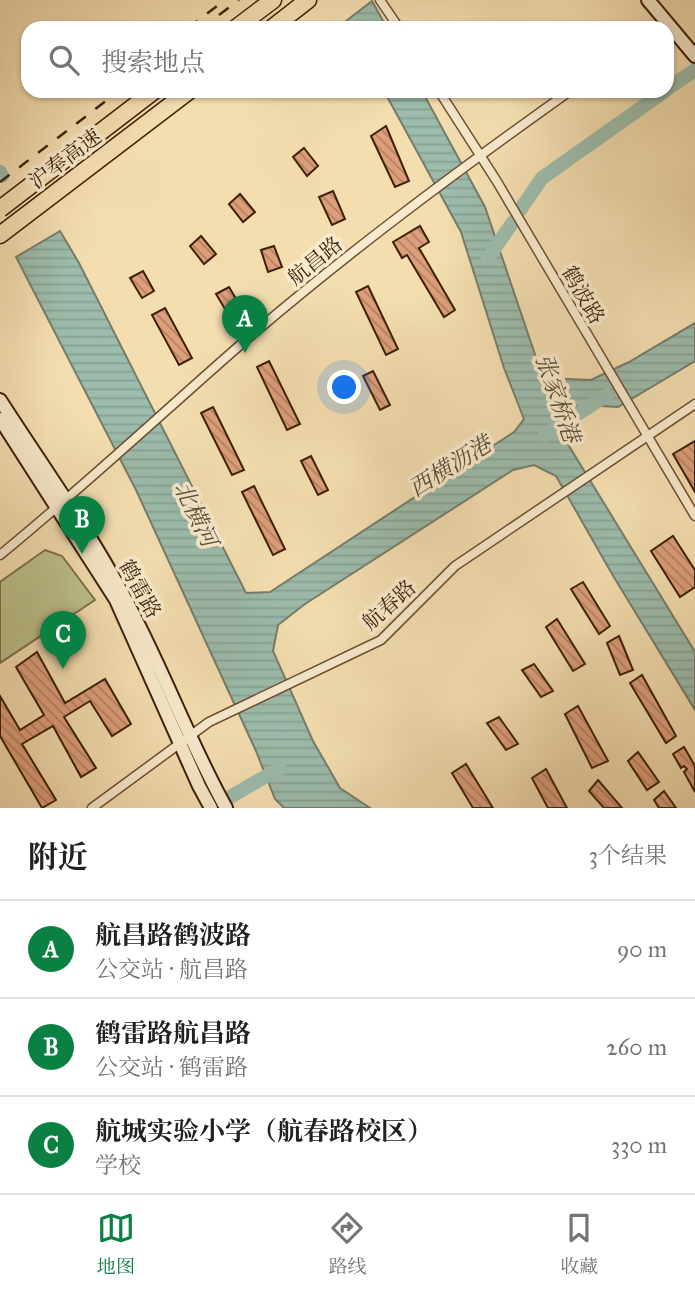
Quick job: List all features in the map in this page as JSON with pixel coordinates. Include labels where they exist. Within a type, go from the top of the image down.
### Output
[{"type":"highway","points":[[244,21],[273,0]]},
{"type":"highway","points":[[281,21],[308,0]]},
{"type":"highway","name":"沪奉高速","points":[[0,211],[145,98]]},
{"type":"highway","name":"沪奉高速","points":[[0,235],[180,98]]},
{"type":"street","points":[[242,21],[267,0]]},
{"type":"street","points":[[289,21],[317,0]]},
{"type":"street","points":[[380,0],[394,21]]},
{"type":"street","points":[[648,0],[660,21]]},
{"type":"street","points":[[674,36],[692,52]]},
{"type":"street","points":[[0,243],[189,98]]},
{"type":"street","name":"鹤波路","points":[[444,98],[480,154],[695,516]]},
{"type":"street","name":"航昌路","points":[[0,555],[62,505],[278,314],[480,154],[559,98]]},
{"type":"street","name":"鹤雷路","points":[[0,400],[116,600],[184,739],[204,783],[211,808]]},
{"type":"street","name":"航春路","points":[[92,808],[209,722],[381,640],[456,566],[695,404]]},
{"type":"street","name":"鹤雷路","points":[[0,419],[62,505]]},
{"type":"street","name":"鹤雷路","points":[[204,783],[226,808]]},
{"type":"green space","points":[[45,550],[62,556],[95,600],[0,663],[0,582]]},
{"type":"water","points":[[372,1],[383,21],[346,21]]},
{"type":"water","name":"张家桥港","points":[[388,98],[426,98],[485,207],[543,378],[591,380],[629,362],[695,323],[695,361],[618,407],[571,407],[561,419],[558,428],[695,652],[695,710],[556,476],[534,465],[513,470],[305,604],[278,625],[273,651],[313,741],[340,788],[370,808],[284,808],[275,799],[256,751],[136,490],[16,257],[60,231],[79,263],[246,593],[270,592],[514,432],[524,419],[504,368],[461,232]]},
{"type":"building","points":[[386,126],[409,181],[395,187],[371,136]]},
{"type":"building","points":[[304,148],[318,166],[307,176],[293,157]]},
{"type":"building","points":[[333,191],[345,219],[332,225],[319,197]]},
{"type":"building","points":[[240,194],[255,212],[243,222],[229,204]]},
{"type":"building","points":[[420,226],[429,242],[419,248],[455,310],[444,317],[407,255],[402,258],[393,242]]},
{"type":"building","points":[[201,236],[216,254],[204,264],[190,246]]},
{"type":"building","points":[[274,246],[282,267],[268,272],[261,250]]},
{"type":"building","points":[[143,271],[154,291],[142,298],[130,278]]},
{"type":"building","points":[[368,286],[398,349],[386,355],[356,292]]},
{"type":"building","points":[[229,287],[241,307],[228,314],[216,294]]},
{"type":"building","points":[[165,308],[192,358],[179,365],[152,315]]},
{"type":"building","points":[[269,361],[300,424],[287,430],[257,367]]},
{"type":"building","points":[[373,371],[390,405],[380,410],[363,376]]},
{"type":"building","points":[[213,407],[244,470],[232,475],[201,413]]},
{"type":"building","points":[[695,441],[695,492],[673,454]]},
{"type":"building","points":[[311,456],[328,490],[318,495],[301,461]]},
{"type":"building","points":[[254,486],[285,549],[273,555],[242,492]]},
{"type":"building","points":[[673,536],[695,570],[695,587],[680,597],[651,551]]},
{"type":"building","points":[[583,582],[610,626],[599,634],[571,589]]},
{"type":"building","points":[[557,619],[585,664],[573,671],[546,627]]},
{"type":"building","points":[[619,636],[633,670],[620,675],[607,643]]},
{"type":"building","points":[[37,652],[65,703],[105,679],[131,724],[112,736],[90,701],[64,717],[96,768],[81,777],[53,726],[22,744],[56,800],[42,808],[0,736],[0,696],[20,730],[44,715],[16,667]]},
{"type":"building","points":[[534,664],[553,691],[541,697],[522,670]]},
{"type":"building","points":[[642,675],[676,736],[666,743],[630,683]]},
{"type":"building","points":[[578,706],[608,761],[592,768],[565,714]]},
{"type":"building","points":[[499,717],[518,744],[506,750],[487,723]]},
{"type":"building","points":[[684,747],[695,766],[695,792],[684,772],[687,769],[684,766],[681,768],[673,754]]},
{"type":"building","points":[[638,752],[659,782],[647,790],[628,761]]},
{"type":"building","points":[[466,764],[493,808],[473,808],[452,773]]},
{"type":"building","points":[[546,769],[567,808],[548,808],[532,778]]},
{"type":"building","points":[[598,780],[622,808],[604,808],[589,791]]},
{"type":"building","points":[[664,791],[676,808],[659,808],[654,800]]},
{"type":"waterway","points":[[674,84],[695,70]]},
{"type":"waterway","points":[[520,210],[542,178],[655,98]]},
{"type":"waterway","name":"北横河","points":[[0,172],[2,176]]},
{"type":"waterway","points":[[488,258],[513,222]]},
{"type":"waterway","name":"西横沥港","points":[[545,435],[607,395]]},
{"type":"waterway","name":"西横沥港","points":[[213,807],[280,768]]},
{"type":"railway","points":[[197,21],[225,0]]},
{"type":"railway","points":[[219,15],[239,0]]},
{"type":"railway","points":[[0,182],[110,98]]},
{"type":"place","name":"航昌路鹤波路","points":[[245,353]]},
{"type":"place","name":"鹤雷路航昌路","points":[[82,554]]},
{"type":"place","name":"航城实验小学（航春路校区）","points":[[63,669]]}]
